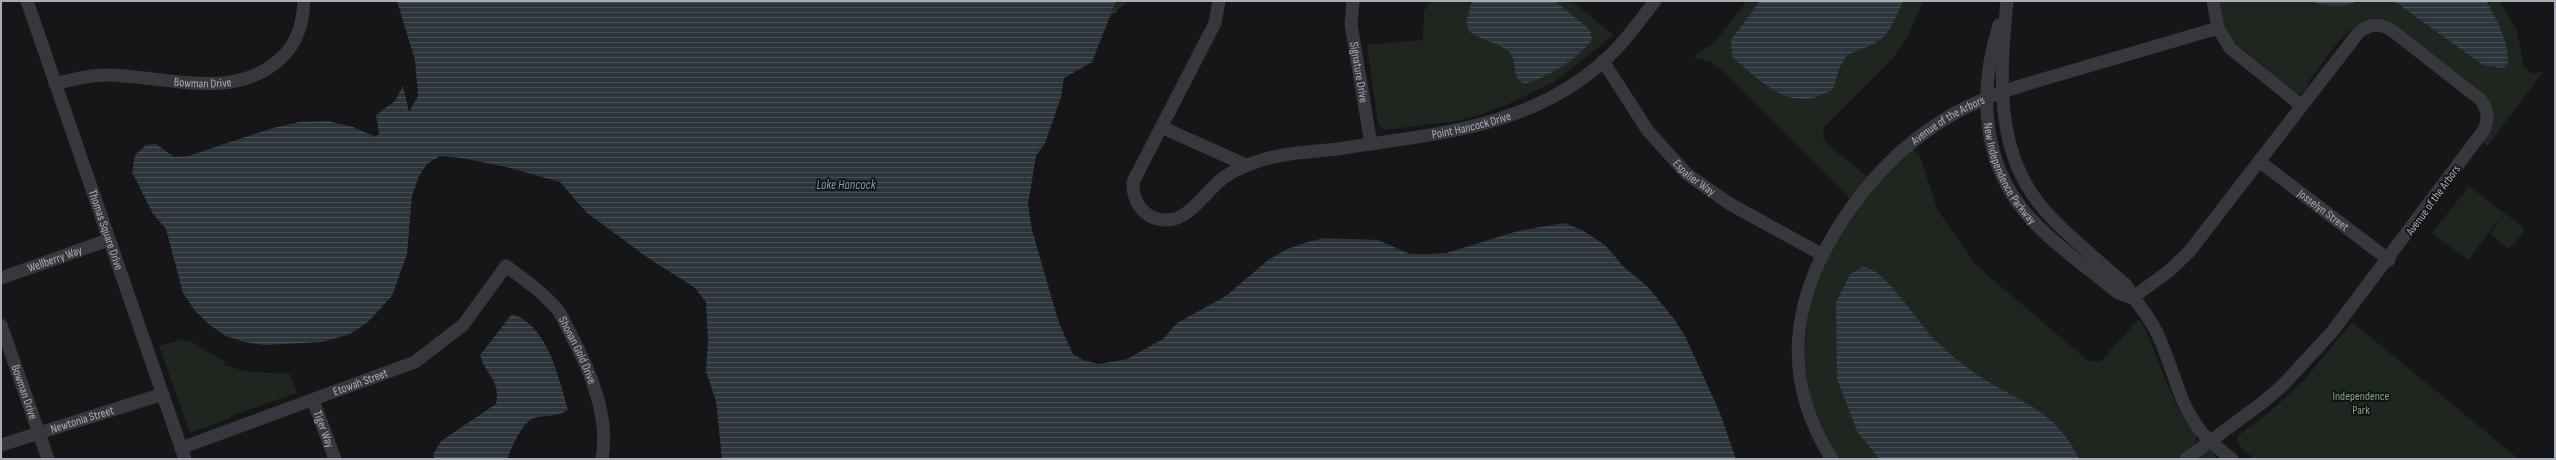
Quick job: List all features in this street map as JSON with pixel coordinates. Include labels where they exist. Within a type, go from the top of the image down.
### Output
[{"type":"street","name":"Thomas Square Drive","points":[[26,1],[183,454]]},
{"type":"street","name":"Bowman Drive","points":[[55,84],[95,75],[218,83],[253,78],[271,68],[294,42],[300,26],[304,1]]},
{"type":"street","name":"Point Hancock Drive","points":[[1219,1],[1215,23],[1133,182],[1133,191],[1137,204],[1148,215],[1164,220],[1178,218],[1224,178],[1246,165],[1276,157],[1466,130],[1507,118],[1561,92],[1603,62],[1641,22],[1655,1]]},
{"type":"street","name":"Signature Drive","points":[[1353,1],[1351,24],[1371,144]]},
{"type":"street","name":"New Independence Parkway","points":[[2007,1],[2002,92],[2005,128],[2009,146],[2019,172],[2031,194],[2048,214],[2126,285],[2132,298],[2143,309],[2156,330],[2193,421],[2211,442],[2232,459]]},
{"type":"street","name":"New Independence Parkway","points":[[2007,1],[1991,53],[1987,72],[1986,99],[1991,148],[2006,182],[2018,203],[2047,234],[2118,293],[2132,298]]},
{"type":"street","points":[[2213,1],[2218,28],[2222,37],[2234,53],[2302,106]]},
{"type":"street","name":"Avenue of the Arbors","points":[[2132,298],[2169,271],[2189,252],[2359,32],[2366,26],[2374,24],[2390,29],[2481,100],[2485,107],[2488,122],[2484,130],[2388,260],[2332,332],[2281,387],[2211,442],[2186,459]]},
{"type":"street","name":"Avenue of the Arbors","points":[[1832,459],[1812,424],[1800,375],[1798,350],[1799,322],[1804,300],[1821,254],[1866,189],[1900,153],[1955,113],[2002,92],[2218,28]]},
{"type":"street","name":"Espalier Way","points":[[1603,62],[1648,131],[1688,174],[1730,204],[1821,254]]},
{"type":"street","points":[[1161,128],[1246,165]]},
{"type":"street","name":"Josselyn Street","points":[[2259,161],[2388,260]]},
{"type":"street","name":"Wellberry Way","points":[[1,278],[108,240]]},
{"type":"street","name":"Etowah Street","points":[[183,454],[313,400],[415,362],[463,325],[506,266]]},
{"type":"street","name":"Shonan Gold Drive","points":[[506,266],[528,282],[558,310],[579,350],[599,404],[605,446],[602,459]]},
{"type":"street","name":"Bowman Drive","points":[[1,325],[48,459]]},
{"type":"street","name":"Newtonia Street","points":[[1,445],[162,394]]},
{"type":"street","name":"Tiger Way","points":[[313,400],[335,459]]},
{"type":"green space","points":[[1116,1],[1127,1],[1109,19]]},
{"type":"green space","points":[[1431,1],[1571,1],[1614,35],[1554,82],[1508,104],[1480,115],[1457,121],[1384,130],[1378,124],[1367,45],[1423,40],[1424,11]]},
{"type":"green space","points":[[1747,1],[1923,1],[1908,36],[1893,58],[1824,127],[1823,138],[1830,147],[1868,177],[1850,199],[1719,68],[1711,62],[1693,57],[1714,43]]},
{"type":"green space","points":[[2217,1],[2500,1],[2517,31],[2524,66],[2532,74],[2544,71],[2487,146],[2482,142],[2492,111],[2369,20],[2351,29],[2343,37],[2308,82],[2306,91],[2297,94],[2233,41],[2222,24]]},
{"type":"green space","points":[[1913,149],[1920,156],[1937,209],[1976,265],[2087,360],[2100,362],[2139,319],[2153,347],[2180,411],[2188,424],[2197,433],[2195,444],[2177,459],[1837,459],[1827,443],[1811,403],[1804,357],[1809,305],[1826,255],[1872,189]]},
{"type":"green space","points":[[2469,186],[2504,213],[2468,260],[2432,233]]},
{"type":"green space","points":[[2505,213],[2523,227],[2524,232],[2509,249],[2490,234]]},
{"type":"green space","name":"Independence Park","points":[[2352,322],[2519,459],[2255,459],[2240,447],[2237,440],[2239,435],[2272,410],[2306,378]]},
{"type":"green space","points":[[181,340],[192,342],[225,362],[224,365],[248,372],[290,374],[297,393],[231,416],[231,418],[190,433],[159,346]]},
{"type":"green space","points":[[2207,449],[2214,452],[2217,459],[2192,459]]},
{"type":"water","name":"Lake Hancock","points":[[397,1],[1116,1],[1092,62],[1064,78],[1061,97],[1045,143],[1036,156],[1028,204],[1032,230],[1059,323],[1073,354],[1083,360],[1099,364],[1127,359],[1163,339],[1177,323],[1226,296],[1267,261],[1287,249],[1308,242],[1324,238],[1378,240],[1410,254],[1446,253],[1518,231],[1564,223],[1582,230],[1605,245],[1624,267],[1649,288],[1674,319],[1685,336],[1720,413],[1736,459],[722,459],[716,401],[706,371],[708,340],[706,302],[694,287],[648,258],[586,212],[560,182],[506,167],[462,158],[440,156],[427,164],[419,176],[412,196],[407,254],[392,296],[368,322],[350,334],[322,342],[265,345],[244,342],[226,336],[211,326],[195,311],[183,293],[166,229],[153,214],[132,172],[135,155],[146,145],[156,144],[174,157],[188,156],[273,128],[299,122],[328,121],[353,127],[376,137],[379,133],[376,115],[395,101],[403,86],[409,112],[418,96],[415,60]]},
{"type":"water","points":[[1472,1],[1555,1],[1590,30],[1592,39],[1581,52],[1561,67],[1539,79],[1523,83],[1517,77],[1512,56],[1509,52],[1469,31],[1466,22]]},
{"type":"water","points":[[1760,1],[1903,1],[1893,24],[1883,37],[1870,46],[1847,55],[1839,69],[1833,89],[1818,96],[1804,99],[1791,98],[1767,86],[1732,57],[1731,40]]},
{"type":"water","points":[[2312,1],[2358,1],[2346,5],[2330,6]]},
{"type":"water","points":[[2394,1],[2486,1],[2502,32],[2507,51],[2507,66],[2502,68],[2483,65]]},
{"type":"water","points":[[1863,267],[1871,269],[1881,276],[1901,297],[1934,339],[1956,359],[1988,382],[2034,408],[2054,424],[2072,445],[2079,459],[1879,459],[1857,431],[1837,379],[1836,303],[1850,274]]},
{"type":"water","points":[[512,314],[524,320],[535,329],[543,341],[556,369],[568,410],[560,414],[530,420],[518,436],[507,459],[435,459],[433,455],[441,441],[496,404],[497,396],[495,383],[480,355]]}]
